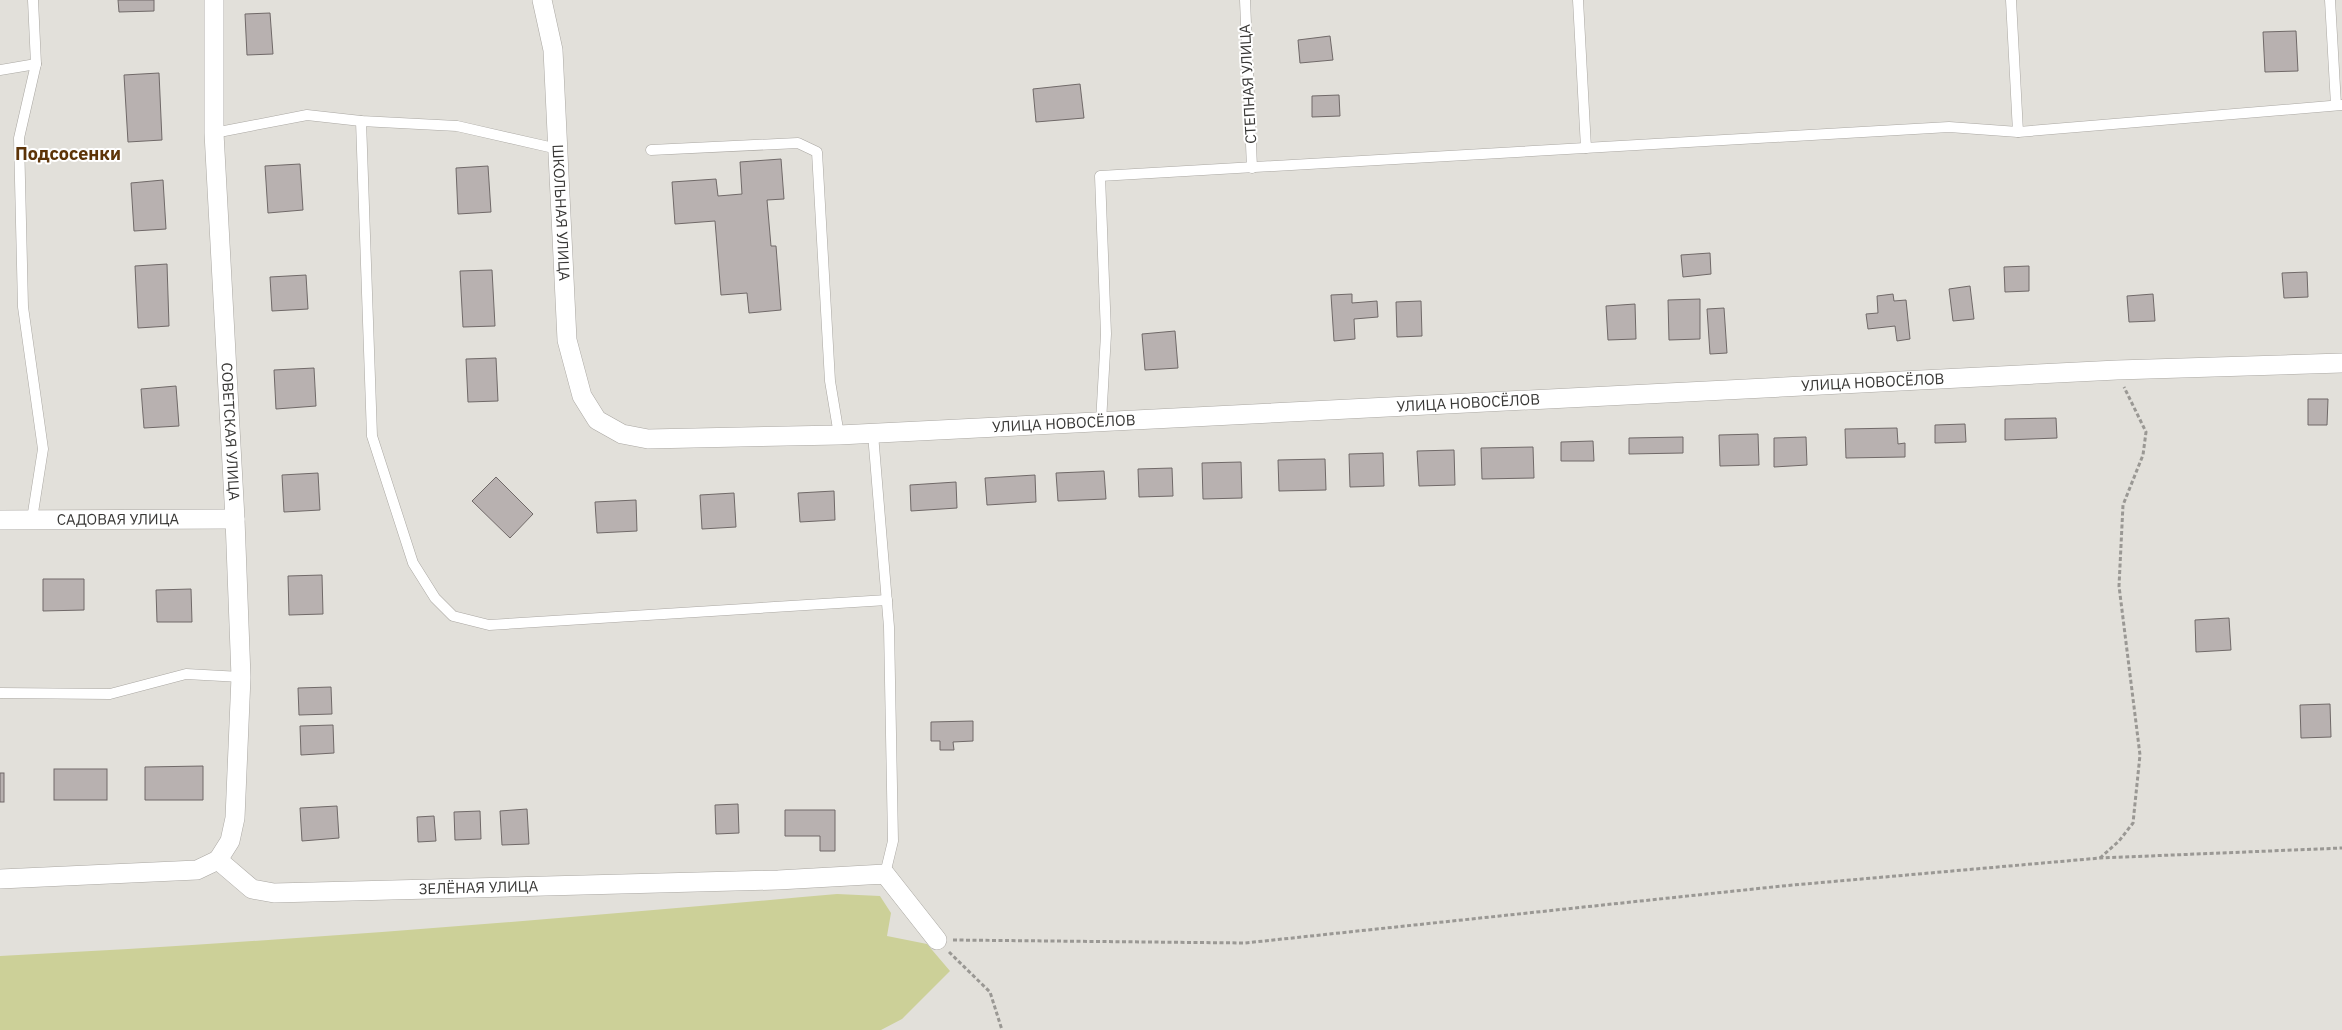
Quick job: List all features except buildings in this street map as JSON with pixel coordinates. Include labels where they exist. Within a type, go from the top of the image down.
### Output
[{"type":"street","name":"СОВЕТСКАЯ УЛИЦА","points":[[214,0],[214,133],[235,519],[241,677],[235,818],[230,841],[218,860]]},
{"type":"street","name":"ШКОЛЬНАЯ УЛИЦА","points":[[542,0],[553,50],[567,340],[582,396],[597,420]]},
{"type":"street","name":"УЛИЦА НОВОСЁЛОВ","points":[[597,420],[622,434],[648,438],[873,434],[2117,370],[2342,363]]},
{"type":"street","name":"САДОВАЯ УЛИЦА","points":[[0,520],[235,519]]},
{"type":"street","name":"ЗЕЛЁНАЯ УЛИЦА","points":[[218,860],[252,889],[274,893],[778,880],[885,874]]},
{"type":"street","points":[[0,879],[196,870],[218,860]]},
{"type":"street","points":[[885,874],[937,940]]},
{"type":"lane","points":[[32,520],[43,449],[23,307],[19,138],[36,64],[33,0]]},
{"type":"lane","name":"СТЕПНАЯ УЛИЦА","points":[[1244,0],[1252,168]]},
{"type":"lane","points":[[1578,0],[1586,148]]},
{"type":"lane","points":[[2011,0],[2018,132]]},
{"type":"lane","points":[[1101,422],[1106,334],[1100,176],[1949,127],[2018,132],[2339,105],[2330,0]]},
{"type":"lane","points":[[0,70],[36,64]]},
{"type":"lane","points":[[214,133],[307,115],[361,121],[456,126],[558,149]]},
{"type":"lane","points":[[361,121],[372,436],[413,563],[435,598],[452,616],[489,625],[887,600]]},
{"type":"lane","points":[[651,150],[798,144],[817,152],[830,381],[838,435]]},
{"type":"lane","points":[[873,434],[887,600],[892,730],[893,841],[885,874]]},
{"type":"lane","points":[[0,693],[110,694],[186,674],[241,677]]},
{"type":"path","points":[[2100,858],[2119,841],[2133,823],[2140,755],[2119,586],[2123,505],[2143,455],[2146,432],[2117,370]]},
{"type":"path","points":[[937,940],[1244,944],[1782,886],[2100,858],[2342,848]]},
{"type":"path","points":[[937,940],[990,992],[1002,1030]]},
{"type":"green space","points":[[837,894],[880,896],[891,913],[887,936],[927,944],[950,971],[902,1019],[881,1030],[0,1030],[0,956],[210,944],[419,929]]},
{"type":"district","name":"Подсосенки","points":[[68,154]]}]
